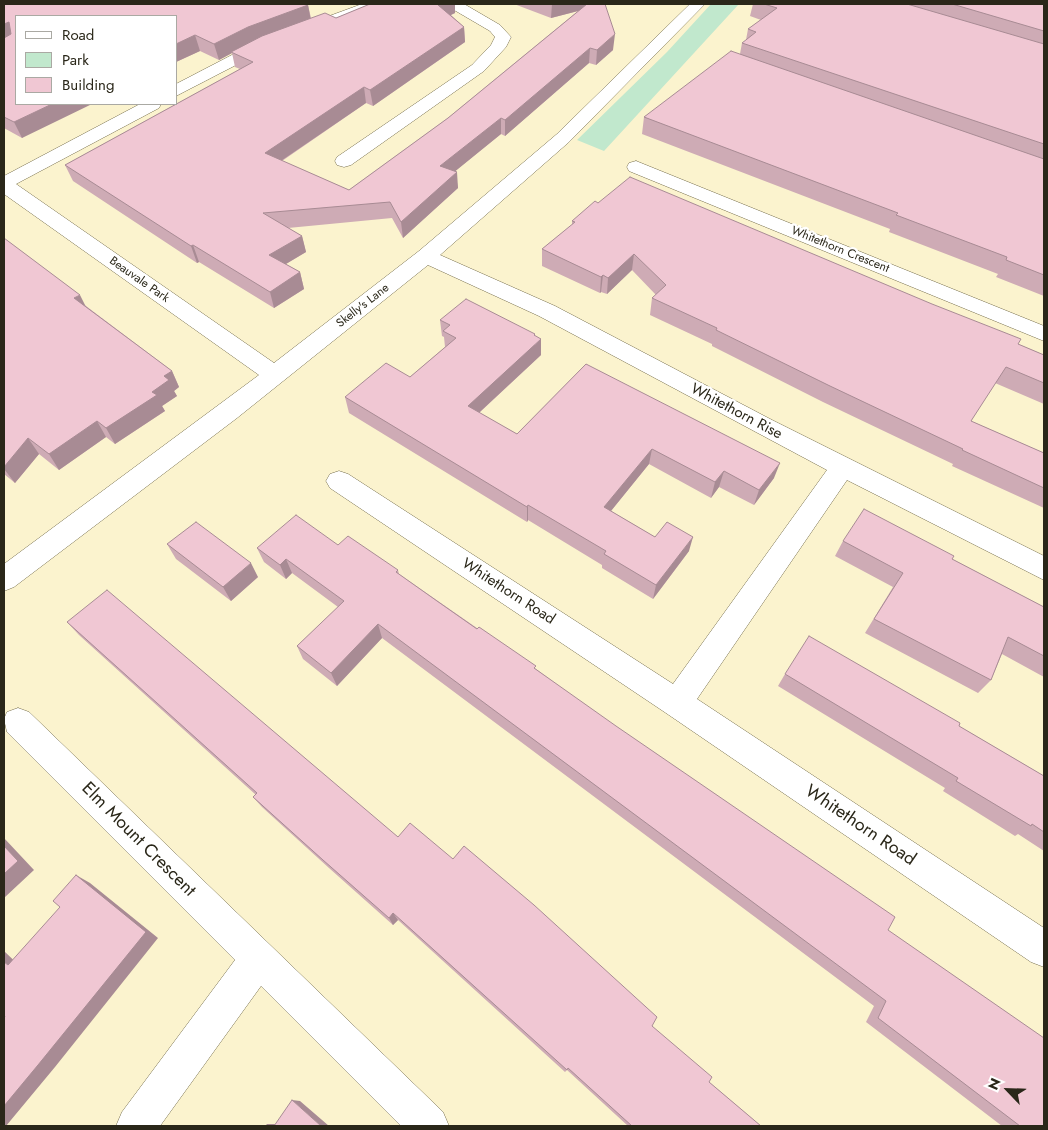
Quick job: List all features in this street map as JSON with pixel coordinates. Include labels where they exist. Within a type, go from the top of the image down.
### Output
[{"type":"street","points":[[178,90],[259,47],[375,4]]},
{"type":"street","points":[[344,161],[478,68],[498,48],[503,37],[495,28],[454,4]]},
{"type":"street","name":"Skelly's Lane","points":[[4,579],[228,412],[426,256],[563,138],[698,4]]},
{"type":"street","name":"Beauvale Park","points":[[151,105],[4,184],[275,375]]},
{"type":"street","name":"Whitethorn Crescent","points":[[636,167],[1044,334]]},
{"type":"street","name":"Whitethorn Rise","points":[[426,256],[547,311],[843,467],[1044,568]]},
{"type":"street","points":[[676,703],[843,467]]},
{"type":"street","name":"Whitethorn Road","points":[[339,481],[1044,949]]},
{"type":"street","name":"Elm Mount Crescent","points":[[18,722],[429,1126]]},
{"type":"street","points":[[136,1126],[258,959]]},
{"type":"green space","points":[[711,4],[739,4],[604,151],[577,140],[667,52]]},
{"type":"building","points":[[4,4],[308,5],[248,27],[214,44],[195,35],[178,43],[178,15],[15,15],[15,105],[50,105],[14,122],[4,117],[4,38],[11,34],[9,22],[4,24]]},
{"type":"building","points":[[370,4],[441,4],[438,5],[464,27],[370,90],[364,87],[265,153],[349,190],[448,118],[587,4],[605,4],[615,34],[597,50],[590,48],[505,120],[501,118],[440,166],[457,172],[401,222],[390,202],[263,213],[302,236],[269,255],[300,272],[270,292],[193,245],[191,246],[65,165],[175,105],[178,105],[178,103],[253,62],[231,52],[262,36],[325,13],[336,18]]},
{"type":"building","points":[[764,4],[907,4],[1044,44],[1044,144],[742,43],[756,32],[748,29],[777,8]]},
{"type":"building","points":[[952,4],[1044,4],[1044,31]]},
{"type":"building","points":[[731,51],[1044,159],[1044,275],[1006,260],[1007,257],[896,215],[898,213],[644,117]]},
{"type":"building","points":[[630,177],[932,304],[1021,339],[1018,344],[1044,355],[1044,383],[1006,367],[971,421],[1044,453],[1044,488],[962,450],[716,330],[717,328],[652,298],[666,285],[634,254],[608,278],[603,275],[601,277],[542,249],[575,222],[572,221],[595,201],[598,203]]},
{"type":"building","points":[[4,238],[80,295],[74,298],[172,371],[164,376],[169,380],[152,392],[157,395],[106,428],[97,421],[49,454],[28,438],[4,467]]},
{"type":"building","points":[[466,299],[535,334],[541,339],[468,406],[517,434],[586,364],[780,463],[759,490],[724,471],[715,482],[652,449],[604,507],[655,537],[667,522],[693,537],[656,585],[604,554],[606,551],[528,505],[527,507],[345,397],[386,363],[410,377],[456,338],[443,331],[450,325],[440,320]]},
{"type":"building","points":[[864,509],[954,556],[952,559],[1044,607],[1044,656],[1008,637],[991,680],[874,619],[903,573],[843,541]]},
{"type":"building","points":[[296,515],[338,545],[348,536],[398,570],[396,572],[477,629],[479,627],[536,666],[534,668],[616,726],[895,917],[888,930],[1044,1038],[1044,1126],[1020,1126],[878,1018],[886,1001],[378,624],[331,673],[297,646],[344,601],[286,559],[280,565],[257,548]]},
{"type":"building","points":[[196,522],[251,563],[223,587],[167,544]]},
{"type":"building","points":[[107,590],[398,837],[410,823],[453,859],[464,846],[534,905],[657,1017],[652,1026],[712,1077],[709,1082],[761,1126],[632,1126],[393,913],[389,918],[323,860],[253,797],[257,793],[67,622]]},
{"type":"building","points":[[809,636],[960,723],[959,726],[1044,776],[1044,832],[956,781],[958,778],[785,674]]},
{"type":"building","points":[[4,846],[18,861],[4,874]]},
{"type":"building","points":[[76,875],[146,932],[4,1106],[4,962],[8,965],[60,907],[53,901]]},
{"type":"building","points":[[292,1100],[321,1126],[274,1126]]}]
